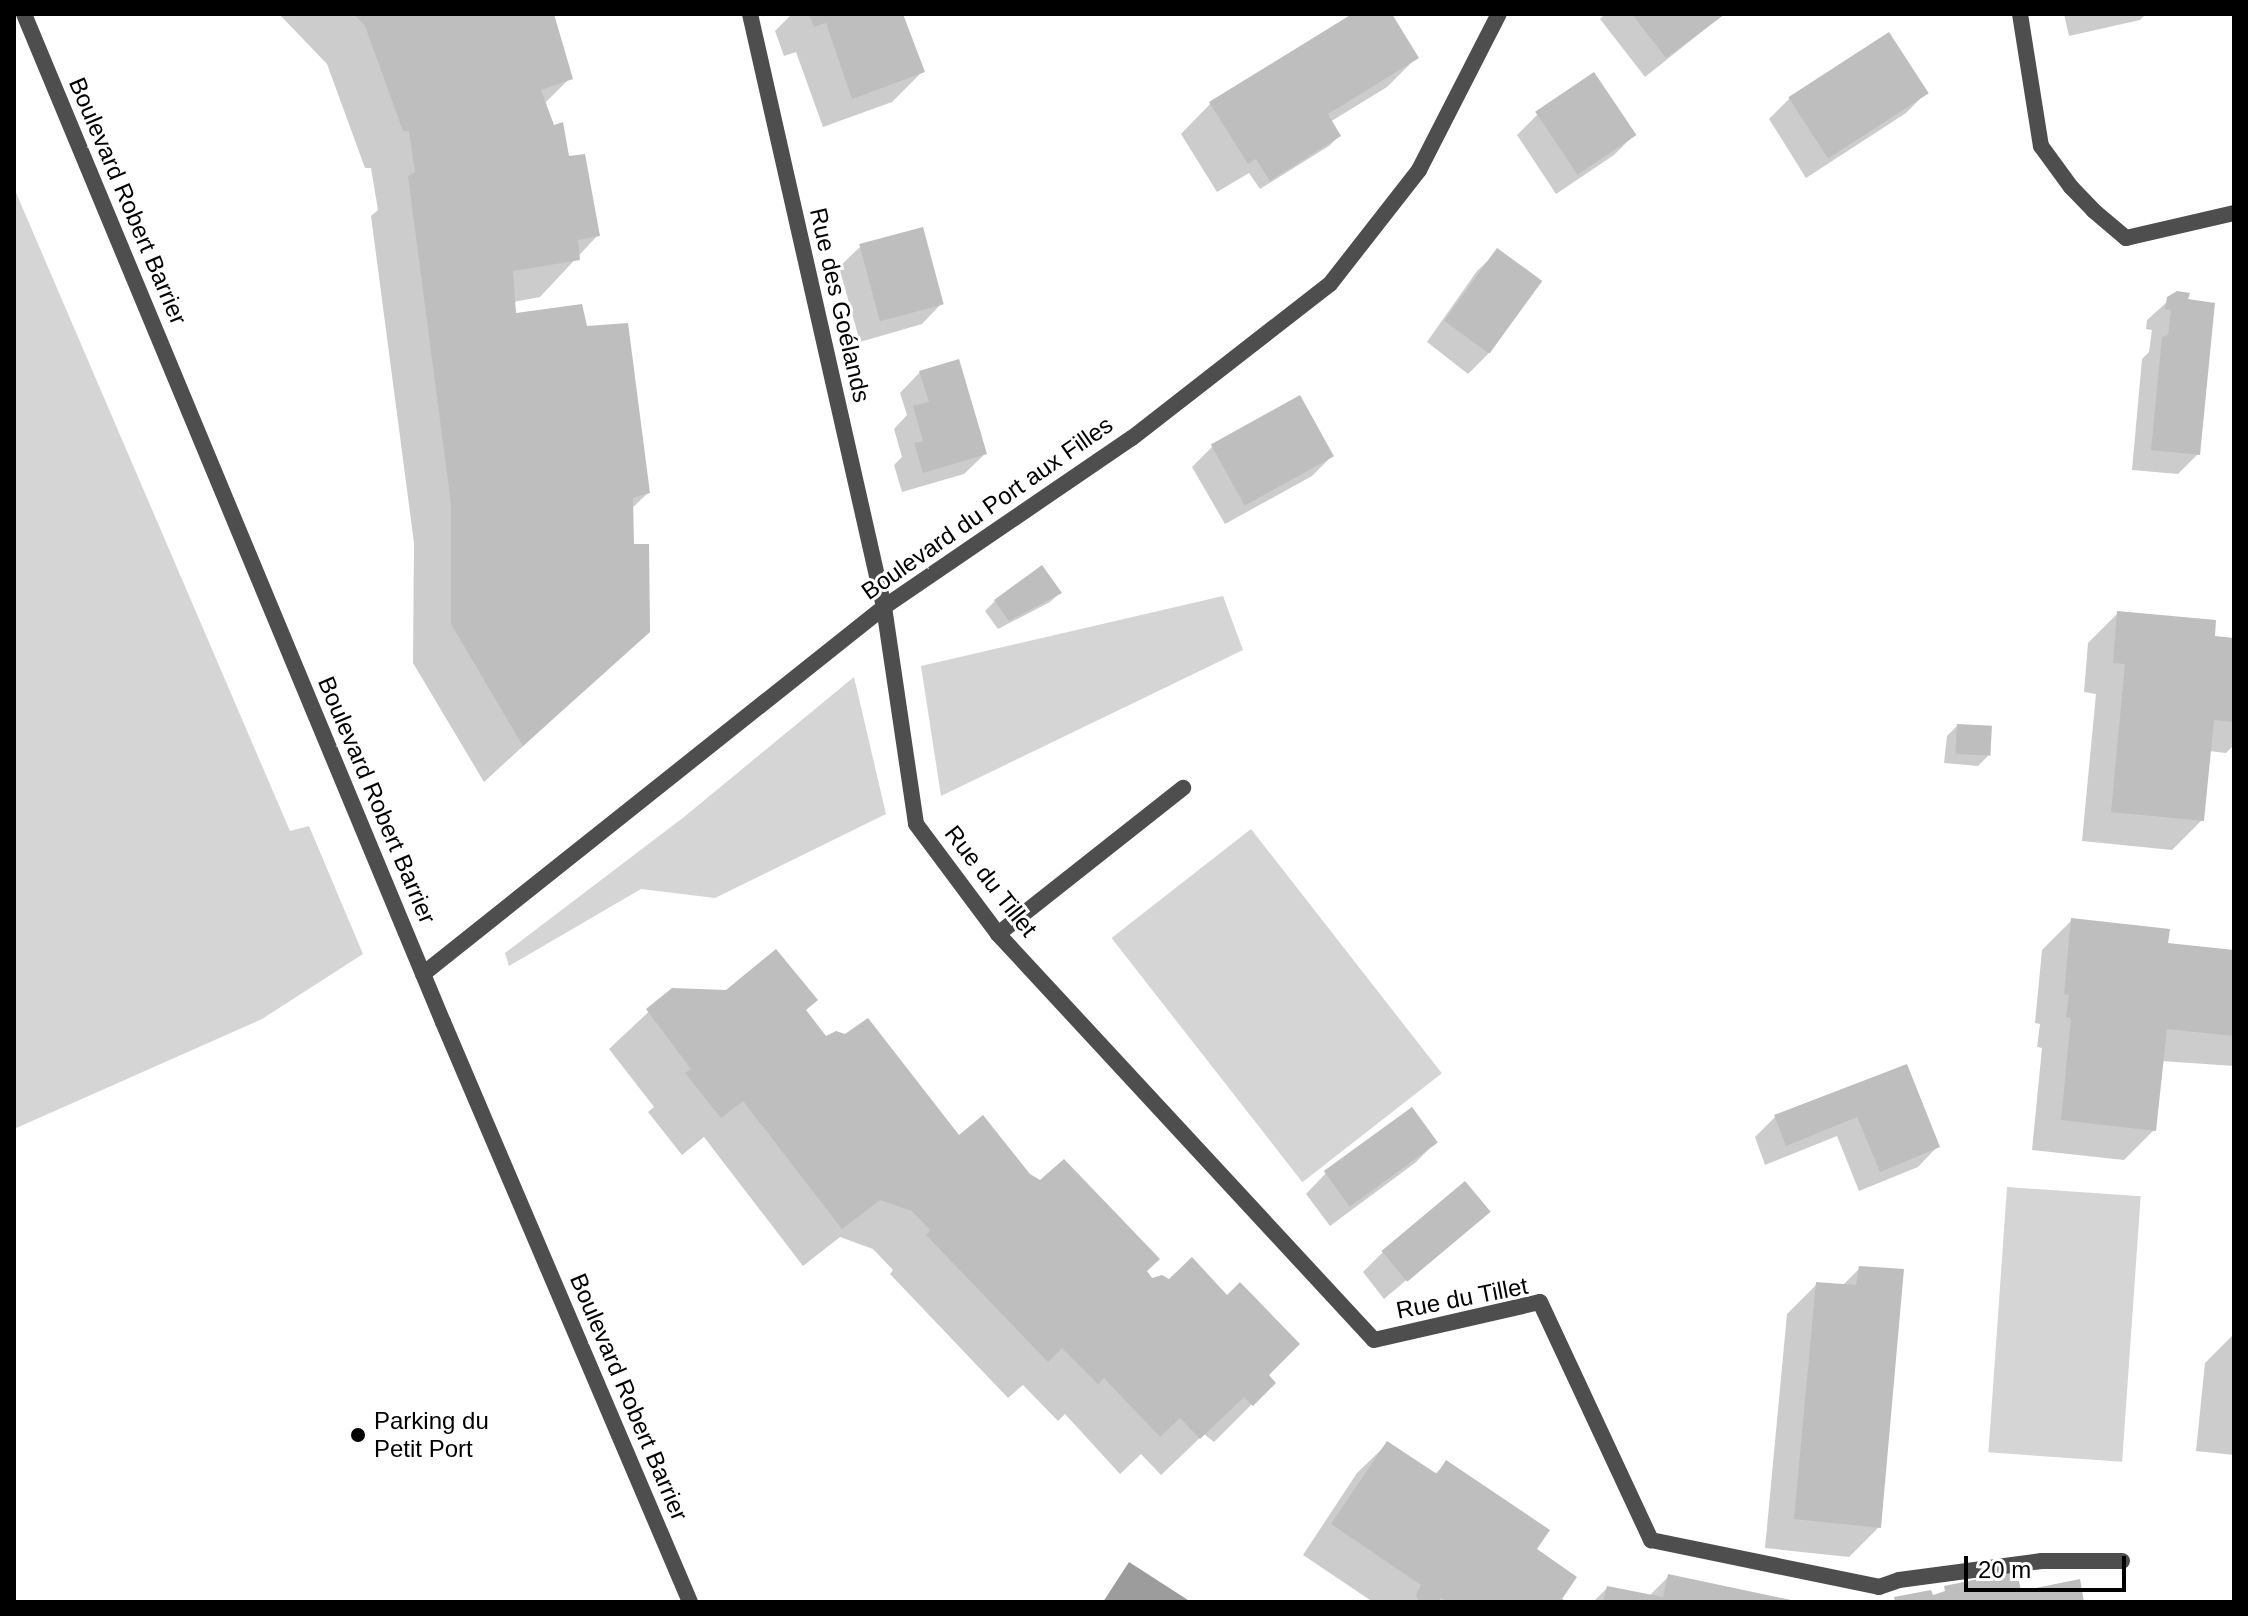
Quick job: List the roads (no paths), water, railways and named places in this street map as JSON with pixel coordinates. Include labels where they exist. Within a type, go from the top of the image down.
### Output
[{"type":"street","name":"Boulevard Robert Barrier","points":[[24,14],[423,974],[690,1602]]},
{"type":"street","name":"Rue des Goélands","points":[[750,14],[884,607]]},
{"type":"street","name":"Boulevard du Port aux Filles","points":[[423,974],[884,607],[1132,438],[1330,284],[1419,170],[1499,14]]},
{"type":"street","points":[[2020,14],[2041,146],[2071,187],[2094,211],[2126,238],[2234,213]]},
{"type":"street","name":"Rue du Tillet","points":[[884,607],[916,824],[998,934],[1374,1340],[1540,1302],[1651,1540],[1879,1587],[1899,1580],[2042,1561],[2122,1561]]},
{"type":"street","points":[[998,934],[1183,788]]},
{"type":"place","name":"Parking du Petit Port","points":[[358,1435]]}]
